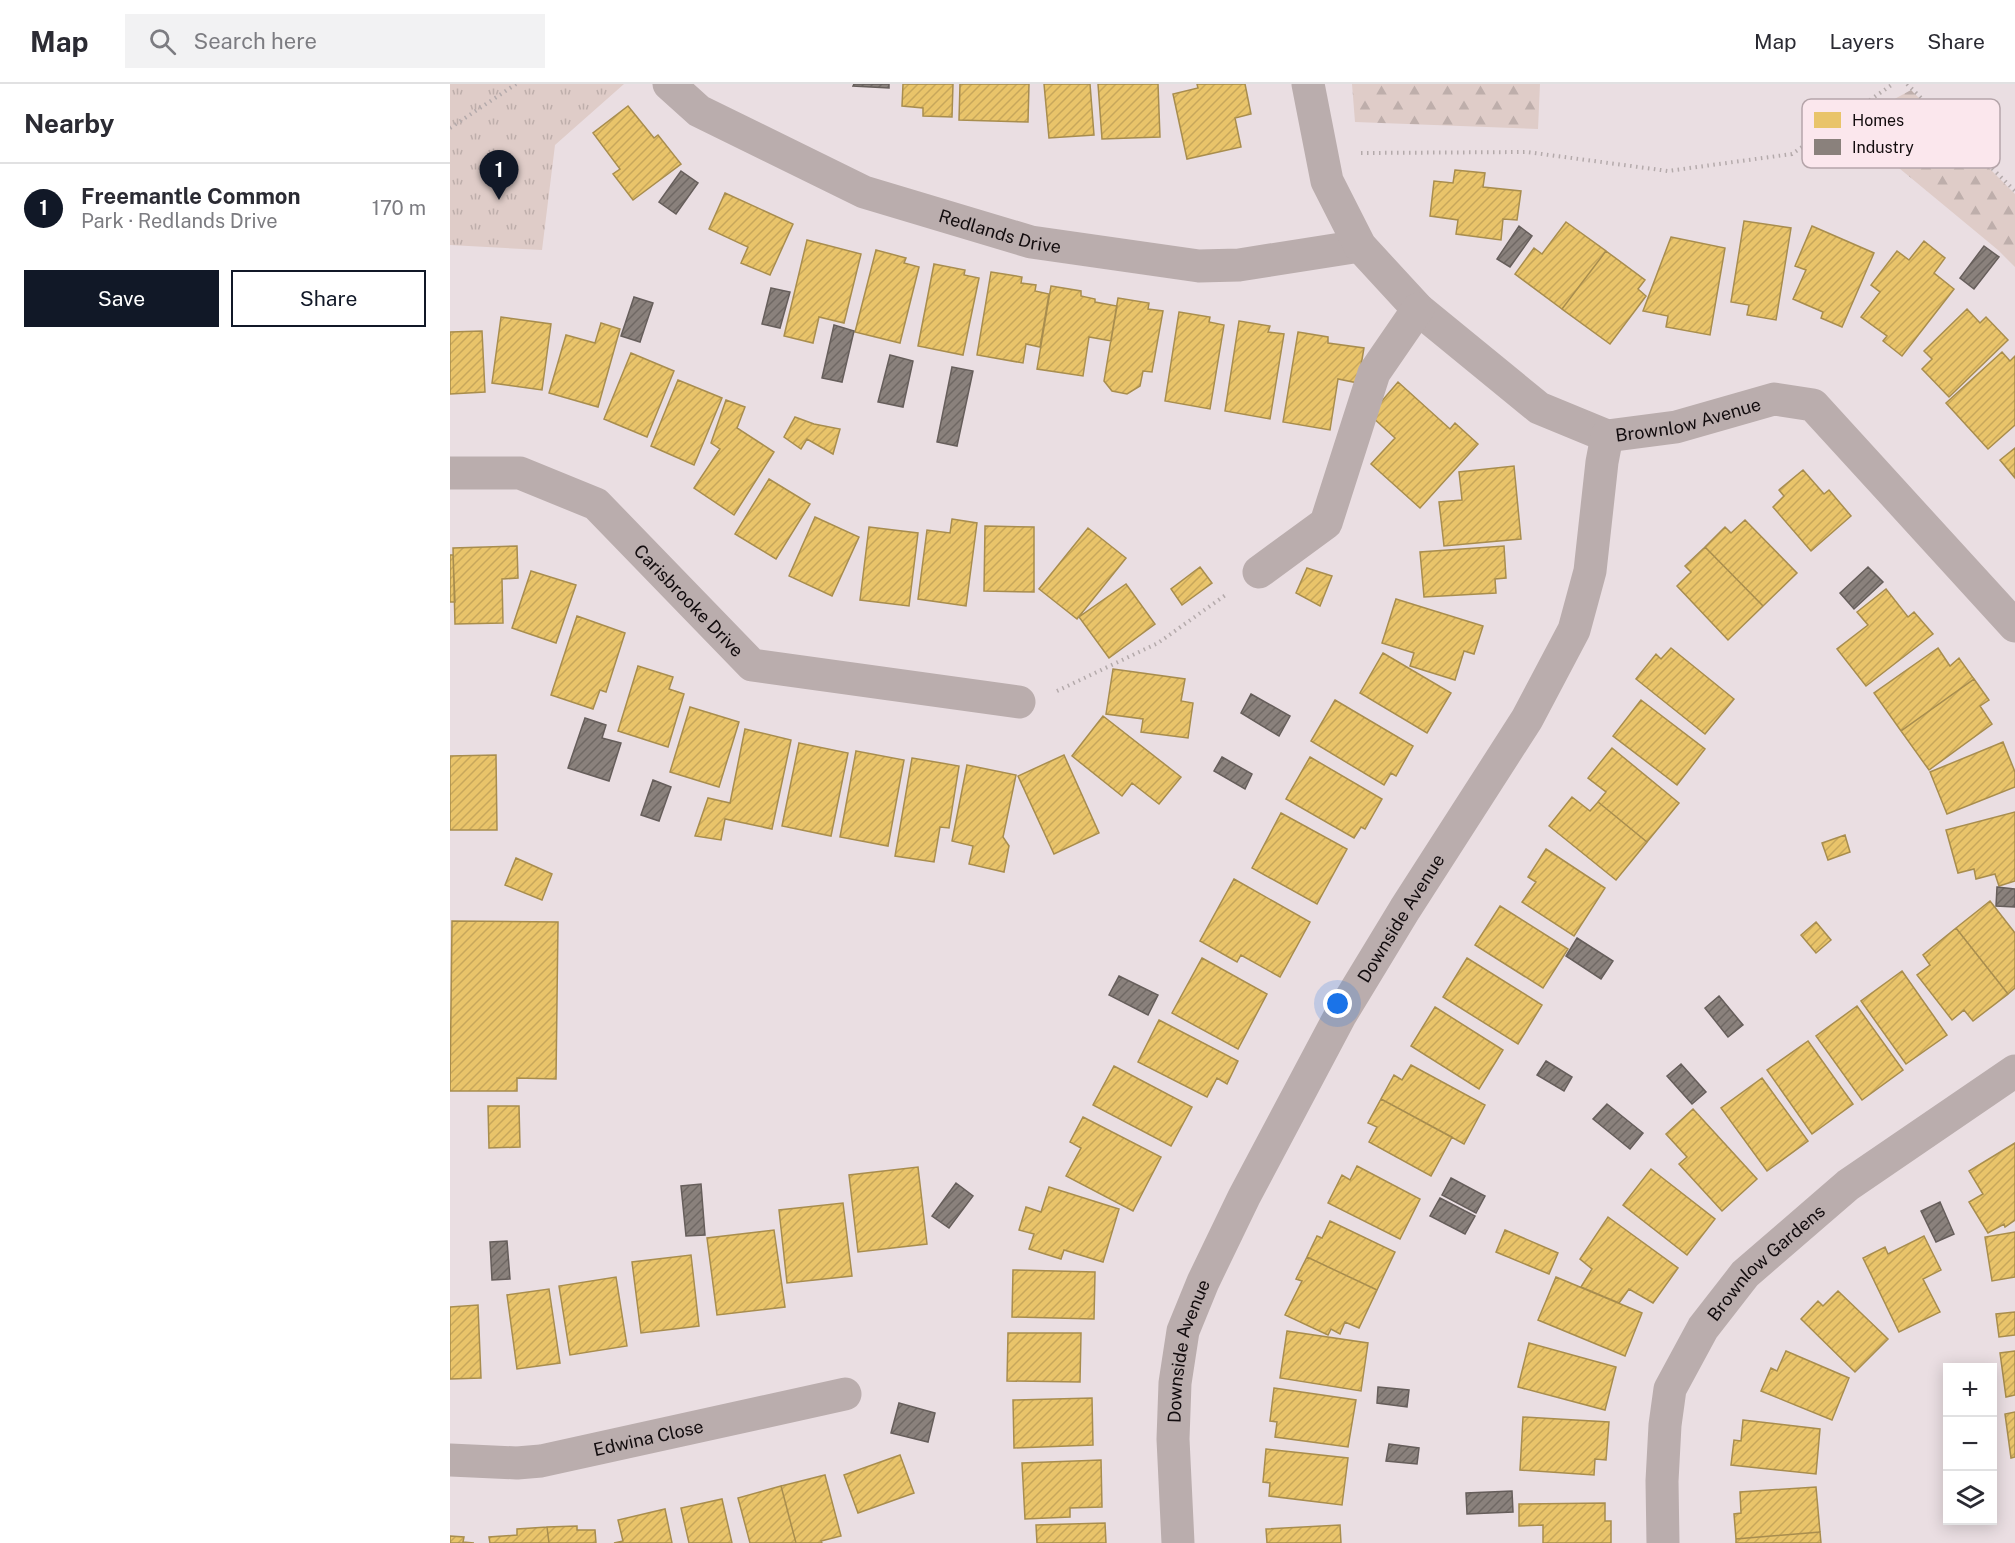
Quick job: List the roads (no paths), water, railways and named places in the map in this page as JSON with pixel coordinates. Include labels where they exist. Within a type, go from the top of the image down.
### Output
[{"type":"street","name":"Redlands Drive","points":[[669,84],[699,111],[864,192],[1031,242],[1199,266],[1239,265],[1360,246]]},
{"type":"street","name":"Brownlow Avenue","points":[[1308,84],[1327,181],[1360,246],[1418,309],[1539,408],[1607,436],[1676,427],[1774,399],[1813,405],[2015,626]]},
{"type":"street","points":[[1259,572],[1326,523],[1374,373],[1418,309]]},
{"type":"street","name":"Downside Avenue","points":[[1178,1543],[1174,1415],[1175,1383],[1183,1331],[1203,1282],[1244,1197],[1340,1016],[1400,917],[1527,719],[1574,630],[1590,571],[1607,436]]},
{"type":"street","name":"Carisbrooke Drive","points":[[450,473],[520,473],[596,504],[752,665],[1019,702]]},
{"type":"street","name":"Brownlow Gardens","points":[[1663,1543],[1662,1481],[1665,1425],[1670,1389],[1703,1328],[1745,1274],[1848,1185],[2015,1071]]},
{"type":"street","name":"Edwina Close","points":[[450,1460],[517,1463],[541,1461],[845,1394]]},
{"type":"place","name":"Freemantle Common","points":[[499,200]]}]
